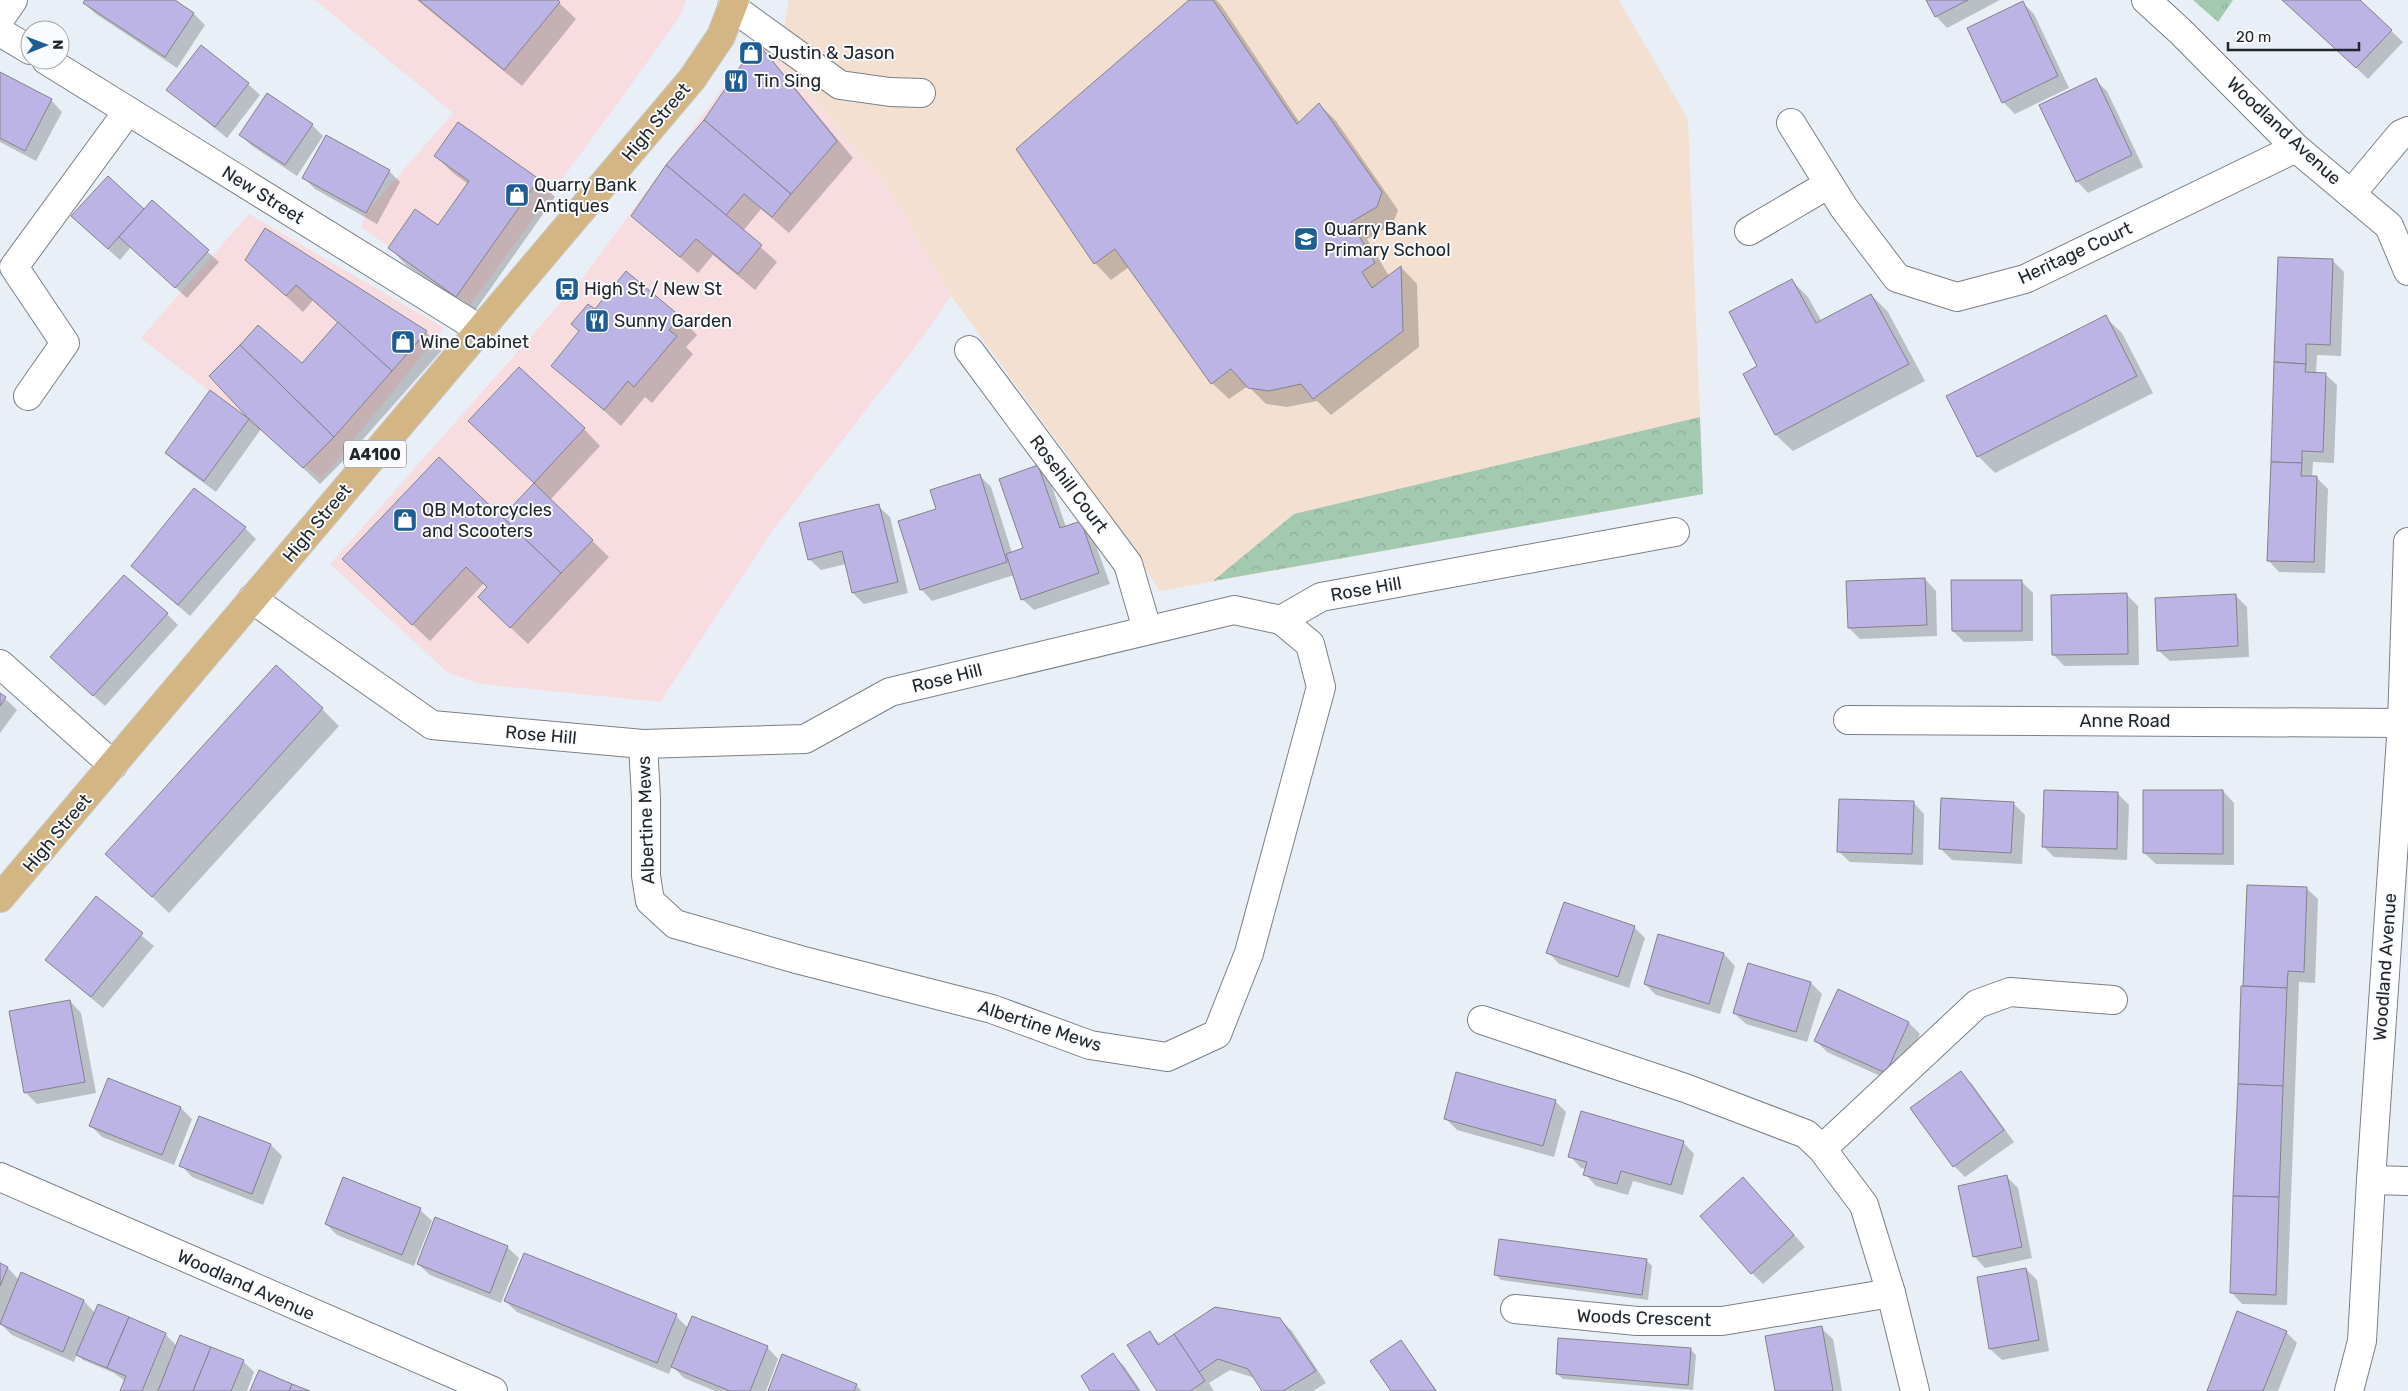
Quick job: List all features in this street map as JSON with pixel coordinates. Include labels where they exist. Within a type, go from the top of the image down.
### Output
[{"type":"main road","name":"High Street","points":[[0,898],[692,79],[721,36],[734,3]]},
{"type":"street","points":[[0,19],[13,0]]},
{"type":"street","name":"Woodland Avenue","points":[[2146,0],[2181,32],[2296,148],[2389,226],[2408,271]]},
{"type":"street","points":[[734,3],[840,85],[922,94]]},
{"type":"street","points":[[0,32],[20,44]]},
{"type":"street","name":"New Street","points":[[62,70],[481,330]]},
{"type":"street","points":[[28,396],[65,343],[14,267],[128,111]]},
{"type":"street","name":"Heritage Court","points":[[1791,123],[1844,208],[1897,278],[1957,297],[2025,278],[2296,148]]},
{"type":"street","points":[[2351,194],[2401,134],[2408,131]]},
{"type":"street","points":[[1749,232],[1829,184]]},
{"type":"street","name":"Rosehill Court","points":[[969,350],[1128,564],[1147,629]]},
{"type":"street","name":"Rose Hill","points":[[252,599],[432,725],[643,744],[805,739],[890,692],[1147,629],[1234,610],[1281,620],[1321,597],[1675,532]]},
{"type":"street","name":"Woodland Avenue","points":[[2349,1391],[2362,1341],[2370,1180],[2402,723],[2408,542]]},
{"type":"street","name":"Albertine Mews","points":[[643,744],[646,798],[646,876],[650,901],[674,924],[800,960],[992,1009],[1090,1045],[1168,1057],[1217,1034],[1249,953],[1321,687],[1310,644],[1281,620]]},
{"type":"street","points":[[0,664],[113,765]]},
{"type":"street","name":"Anne Road","points":[[1848,720],[2402,723]]},
{"type":"street","points":[[1822,1149],[1977,1004],[2010,992],[2113,1000]]},
{"type":"street","points":[[1482,1020],[1694,1091],[1806,1134],[1822,1149],[1864,1205],[1891,1293],[1915,1391]]},
{"type":"street","name":"Woodland Avenue","points":[[0,1177],[493,1391]]},
{"type":"street","points":[[2370,1180],[2408,1181]]},
{"type":"street","name":"Woods Crescent","points":[[1514,1309],[1637,1321],[1722,1321],[1891,1293]]},
{"type":"shaded area","points":[[315,0],[686,0],[680,16],[470,305],[361,227],[366,213],[453,113]]},
{"type":"shaded area","name":"Quarry Bank Primary School","points":[[789,0],[1619,0],[1688,119],[1703,494],[1160,591],[1082,476],[951,296],[885,183],[779,59]]},
{"type":"shaded area","points":[[758,40],[779,59],[885,183],[951,296],[925,334],[775,527],[660,702],[481,684],[448,673],[330,564],[581,280]]},
{"type":"shaded area","points":[[249,214],[444,328],[322,479],[141,338]]},
{"type":"green space","points":[[2193,0],[2233,0],[2218,22]]},
{"type":"green space","points":[[1700,417],[1703,494],[1213,581],[1294,514]]},
{"type":"building","points":[[85,0],[175,0],[194,13],[165,57],[83,3]]},
{"type":"building","points":[[419,0],[558,0],[560,2],[504,70]]},
{"type":"building","points":[[1189,0],[1213,0],[1297,124],[1319,103],[1382,192],[1377,207],[1351,222],[1375,263],[1362,272],[1372,288],[1401,266],[1403,331],[1313,399],[1301,384],[1269,391],[1248,388],[1231,369],[1211,384],[1115,249],[1094,264],[1016,149]]},
{"type":"building","points":[[1926,0],[1968,0],[1935,17]]},
{"type":"building","points":[[2282,0],[2360,0],[2392,30],[2356,68]]},
{"type":"building","points":[[2023,1],[2058,76],[2002,103],[1967,28]]},
{"type":"building","points":[[757,42],[837,141],[791,194],[704,120]]},
{"type":"building","points":[[201,45],[249,83],[215,127],[166,90]]},
{"type":"building","points":[[0,72],[52,99],[25,151],[0,138]]},
{"type":"building","points":[[2096,78],[2132,155],[2076,182],[2039,105]]},
{"type":"building","points":[[267,93],[313,124],[285,165],[239,135]]},
{"type":"building","points":[[704,120],[791,194],[772,217],[744,194],[726,215],[666,165]]},
{"type":"building","points":[[458,122],[539,179],[456,297],[388,248],[415,209],[438,225],[469,181],[434,156]]},
{"type":"building","points":[[326,135],[390,170],[366,213],[302,178]]},
{"type":"building","points":[[666,165],[762,245],[738,274],[696,239],[680,257],[631,216]]},
{"type":"building","points":[[108,176],[144,209],[108,249],[71,216]]},
{"type":"building","points":[[152,200],[209,250],[175,288],[119,237]]},
{"type":"building","points":[[265,228],[427,331],[392,371],[296,285],[286,296],[245,260]]},
{"type":"building","points":[[2278,257],[2333,259],[2330,345],[2306,344],[2306,364],[2274,362]]},
{"type":"building","points":[[626,271],[681,317],[669,330],[677,336],[634,387],[628,381],[604,410],[551,366],[579,331],[571,324],[588,304],[595,309]]},
{"type":"building","points":[[1792,279],[1816,323],[1871,294],[1909,364],[1775,435],[1743,374],[1757,366],[1729,312]]},
{"type":"building","points":[[2106,315],[2137,376],[1977,457],[1946,396]]},
{"type":"building","points":[[338,322],[392,371],[334,437],[240,345],[258,325],[302,363]]},
{"type":"building","points":[[240,345],[334,437],[303,468],[249,419],[209,376]]},
{"type":"building","points":[[2274,362],[2306,364],[2305,372],[2326,373],[2323,452],[2302,451],[2302,463],[2271,462]]},
{"type":"building","points":[[519,367],[585,428],[534,483],[468,421]]},
{"type":"building","points":[[210,390],[249,419],[204,481],[165,453]]},
{"type":"building","points":[[439,457],[561,573],[510,628],[478,597],[487,587],[466,567],[412,625],[342,559]]},
{"type":"building","points":[[2271,462],[2302,463],[2301,476],[2317,476],[2314,562],[2267,561]]},
{"type":"building","points":[[1038,465],[1060,528],[1081,521],[1099,573],[1021,600],[1006,554],[1023,548],[999,479]]},
{"type":"building","points":[[980,474],[1007,562],[920,590],[898,521],[936,509],[930,490]]},
{"type":"building","points":[[534,483],[593,540],[561,573],[502,517]]},
{"type":"building","points":[[194,488],[246,527],[178,605],[131,566]]},
{"type":"building","points":[[879,504],[898,582],[852,593],[842,551],[808,560],[799,523]]},
{"type":"building","points":[[124,575],[168,613],[93,696],[50,657]]},
{"type":"building","points":[[1925,578],[1927,625],[1848,628],[1846,581]]},
{"type":"building","points":[[1951,580],[2022,580],[2022,631],[1952,631]]},
{"type":"building","points":[[2127,593],[2128,654],[2052,655],[2051,595]]},
{"type":"building","points":[[2236,594],[2238,646],[2157,651],[2155,598]]},
{"type":"building","points":[[276,665],[323,708],[152,897],[105,854]]},
{"type":"building","points":[[0,693],[6,697],[0,706]]},
{"type":"building","points":[[2044,790],[2118,792],[2117,849],[2042,847]]},
{"type":"building","points":[[2143,790],[2223,790],[2223,854],[2143,853]]},
{"type":"building","points":[[1941,798],[2014,802],[2011,853],[1939,849]]},
{"type":"building","points":[[1839,799],[1914,801],[1912,854],[1837,852]]},
{"type":"building","points":[[2247,885],[2307,887],[2304,972],[2288,971],[2287,988],[2243,986]]},
{"type":"building","points":[[96,896],[143,933],[91,997],[45,960]]},
{"type":"building","points":[[1564,902],[1635,926],[1618,977],[1546,953]]},
{"type":"building","points":[[1658,934],[1724,953],[1709,1004],[1644,984]]},
{"type":"building","points":[[1748,963],[1811,982],[1796,1032],[1733,1013]]},
{"type":"building","points":[[2241,986],[2287,988],[2283,1086],[2238,1084]]},
{"type":"building","points":[[1838,989],[1909,1022],[1886,1073],[1814,1041]]},
{"type":"building","points":[[70,1000],[85,1082],[24,1093],[9,1011]]},
{"type":"building","points":[[1961,1071],[2004,1130],[1953,1167],[1910,1108]]},
{"type":"building","points":[[1456,1072],[1556,1100],[1543,1146],[1444,1119]]},
{"type":"building","points":[[108,1078],[181,1107],[162,1155],[89,1126]]},
{"type":"building","points":[[2238,1084],[2283,1086],[2279,1197],[2233,1196]]},
{"type":"building","points":[[1581,1111],[1684,1141],[1671,1185],[1621,1171],[1617,1184],[1583,1175],[1587,1162],[1568,1157]]},
{"type":"building","points":[[199,1116],[271,1144],[252,1194],[179,1166]]},
{"type":"building","points":[[2007,1175],[2022,1247],[1973,1257],[1958,1186]]},
{"type":"building","points":[[343,1177],[421,1208],[402,1255],[325,1224]]},
{"type":"building","points":[[1743,1177],[1794,1235],[1751,1274],[1700,1216]]},
{"type":"building","points":[[2233,1196],[2279,1197],[2276,1295],[2230,1293]]},
{"type":"building","points":[[435,1217],[508,1246],[490,1293],[417,1264]]},
{"type":"building","points":[[1499,1239],[1647,1259],[1642,1295],[1494,1275]]},
{"type":"building","points":[[524,1253],[677,1314],[657,1363],[504,1301]]},
{"type":"building","points":[[0,1263],[8,1267],[0,1286]]},
{"type":"building","points":[[2026,1268],[2039,1340],[1989,1349],[1977,1277]]},
{"type":"building","points":[[21,1272],[84,1300],[63,1352],[0,1324]]},
{"type":"building","points":[[98,1304],[129,1317],[107,1368],[76,1355]]},
{"type":"building","points":[[1215,1307],[1280,1318],[1316,1371],[1283,1391],[1262,1391],[1248,1369],[1218,1359],[1199,1372],[1174,1334]]},
{"type":"building","points":[[2237,1311],[2287,1331],[2263,1391],[2207,1391]]},
{"type":"building","points":[[692,1316],[768,1346],[750,1391],[730,1391],[671,1367]]},
{"type":"building","points":[[129,1317],[166,1333],[142,1391],[120,1391],[126,1376],[107,1368]]},
{"type":"building","points":[[1822,1326],[1833,1391],[1775,1391],[1765,1336]]},
{"type":"building","points":[[1150,1331],[1158,1345],[1174,1334],[1205,1381],[1190,1391],[1157,1391],[1127,1345]]},
{"type":"building","points":[[180,1335],[211,1347],[193,1391],[158,1391]]},
{"type":"building","points":[[1558,1338],[1691,1348],[1688,1385],[1556,1374]]},
{"type":"building","points":[[1401,1340],[1436,1391],[1391,1391],[1370,1361]]},
{"type":"building","points":[[211,1347],[244,1360],[231,1391],[193,1391]]},
{"type":"building","points":[[1113,1353],[1139,1391],[1090,1391],[1081,1376]]},
{"type":"building","points":[[782,1354],[857,1384],[854,1391],[768,1391]]},
{"type":"building","points":[[259,1370],[292,1384],[289,1391],[250,1391]]},
{"type":"building","points":[[292,1384],[310,1391],[289,1391]]},
{"type":"place","name":"Justin & Jason","points":[[751,53]]},
{"type":"place","name":"Tin Sing","points":[[736,81]]},
{"type":"place","name":"Quarry Bank Antiques","points":[[517,195]]},
{"type":"place","name":"Quarry Bank Primary School","points":[[1306,239]]},
{"type":"place","name":"High St / New St","points":[[567,289]]},
{"type":"place","name":"Sunny Garden","points":[[597,321]]},
{"type":"place","name":"Wine Cabinet","points":[[403,342]]},
{"type":"place","name":"QB Motorcycles and Scooters","points":[[405,520]]}]
